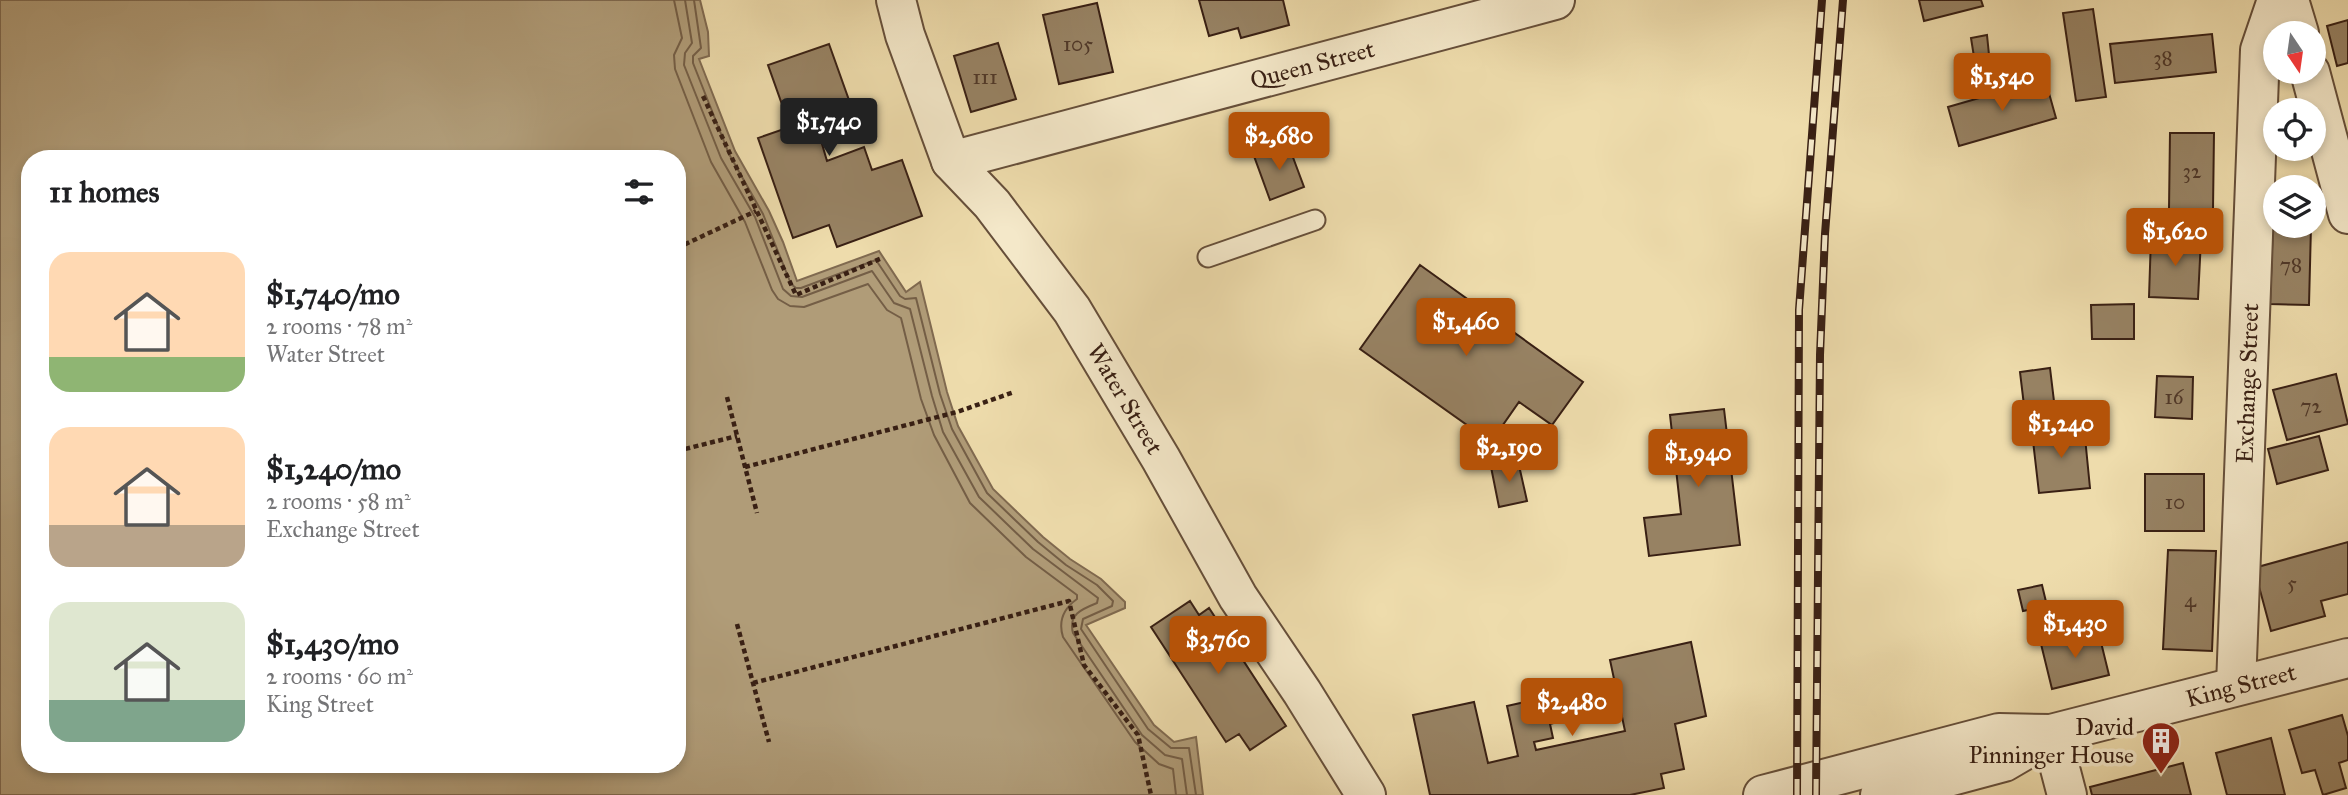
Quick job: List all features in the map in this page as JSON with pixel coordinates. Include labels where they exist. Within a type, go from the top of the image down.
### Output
[{"type":"street","name":"Water Street","points":[[896,0],[905,35],[951,161],[992,204],[1072,310],[1161,459],[1238,597],[1302,692],[1366,795]]},
{"type":"street","name":"Queen Street","points":[[951,161],[1494,8],[1555,0]]},
{"type":"street","name":"Exchange Street","points":[[2236,686],[2260,50],[2277,0]]},
{"type":"street","points":[[2289,0],[2295,21]]},
{"type":"street","points":[[2312,84],[2348,214]]},
{"type":"street","name":"King Street","points":[[1880,795],[2004,762],[2052,734],[2348,658]]},
{"type":"street","name":"King Street","points":[[1763,795],[1999,733],[2052,734]]},
{"type":"street","points":[[2052,734],[2067,795]]},
{"type":"lane","points":[[1208,257],[1315,220]]},
{"type":"path","points":[[703,96],[796,295],[882,258]]},
{"type":"path","points":[[686,244],[756,211]]},
{"type":"path","points":[[745,467],[957,412],[1014,392]]},
{"type":"path","points":[[727,397],[757,513]]},
{"type":"path","points":[[686,449],[737,436]]},
{"type":"path","points":[[753,683],[1069,601],[1084,665],[1138,735],[1151,795]]},
{"type":"path","points":[[737,624],[769,742]]},
{"type":"water","points":[[0,0],[700,0],[708,32],[709,56],[699,59],[735,151],[769,211],[797,281],[879,251],[906,292],[920,282],[958,426],[993,489],[1043,537],[1101,579],[1125,602],[1125,608],[1086,625],[1154,725],[1174,742],[1196,737],[1203,795],[0,795]]},
{"type":"building","points":[[1199,0],[1283,0],[1289,25],[1241,38],[1238,28],[1209,36]]},
{"type":"building","points":[[1919,0],[1981,0],[1983,6],[1924,21]]},
{"type":"building","points":[[1097,3],[1113,72],[1059,84],[1043,15]]},
{"type":"building","points":[[2093,9],[2106,97],[2076,101],[2063,13]]},
{"type":"building","points":[[2348,20],[2348,63],[2337,66],[2327,26]]},
{"type":"building","points":[[2212,34],[2216,72],[2115,83],[2110,44]]},
{"type":"building","points":[[1987,35],[1989,55],[1974,57],[1971,38]]},
{"type":"building","points":[[998,43],[1016,99],[971,112],[954,56]]},
{"type":"building","points":[[829,44],[860,131],[822,144],[827,161],[864,147],[872,170],[902,160],[922,216],[837,247],[829,225],[793,238],[758,138],[790,127],[768,65]]},
{"type":"building","points":[[2045,79],[2056,118],[1959,146],[1948,107]]},
{"type":"building","points":[[2170,133],[2214,133],[2213,209],[2169,209]]},
{"type":"building","points":[[1288,144],[1304,187],[1270,200],[1254,156]]},
{"type":"building","points":[[2151,237],[2201,239],[2198,299],[2149,297]]},
{"type":"building","points":[[2272,238],[2311,238],[2309,305],[2270,304]]},
{"type":"building","points":[[1420,265],[1583,382],[1552,425],[1519,402],[1491,442],[1360,349]]},
{"type":"building","points":[[2134,304],[2134,339],[2092,339],[2091,305]]},
{"type":"building","points":[[2050,368],[2056,418],[2026,422],[2020,372]]},
{"type":"building","points":[[2336,374],[2348,424],[2287,440],[2273,390]]},
{"type":"building","points":[[2157,376],[2193,377],[2192,419],[2155,417]]},
{"type":"building","points":[[1724,409],[1740,545],[1649,556],[1644,518],[1681,514],[1670,415]]},
{"type":"building","points":[[2084,427],[2090,488],[2039,493],[2032,432]]},
{"type":"building","points":[[2319,436],[2328,470],[2277,484],[2268,449]]},
{"type":"building","points":[[1518,461],[1527,501],[1499,507],[1491,467]]},
{"type":"building","points":[[2145,474],[2204,474],[2204,531],[2145,531]]},
{"type":"building","points":[[2348,542],[2348,594],[2321,601],[2325,616],[2271,631],[2254,568]]},
{"type":"building","points":[[2168,550],[2216,551],[2212,651],[2163,649]]},
{"type":"building","points":[[2042,585],[2047,606],[2023,611],[2018,590]]},
{"type":"building","points":[[1190,601],[1199,615],[1209,608],[1286,726],[1250,750],[1239,734],[1226,742],[1151,627]]},
{"type":"building","points":[[2098,630],[2109,675],[2052,689],[2041,644]]},
{"type":"building","points":[[1691,642],[1706,716],[1675,724],[1684,769],[1661,774],[1664,788],[1630,795],[1430,795],[1413,715],[1474,702],[1488,763],[1518,756],[1507,706],[1525,702],[1527,708],[1557,702],[1561,721],[1550,724],[1553,738],[1534,742],[1536,750],[1625,731],[1610,660]]},
{"type":"building","points":[[2342,715],[2348,736],[2348,760],[2339,763],[2346,788],[2323,795],[2315,770],[2302,773],[2289,730]]},
{"type":"building","points":[[2271,738],[2285,795],[2227,795],[2216,753]]},
{"type":"building","name":"David Pinninger House","points":[[2183,763],[2191,795],[2092,795],[2090,787]]},
{"type":"railway","points":[[1797,795],[1799,310],[1822,0]]},
{"type":"railway","points":[[1816,795],[1820,355],[1825,234],[1843,0]]},
{"type":"place","name":"David Pinninger House","points":[[2161,775]]}]
